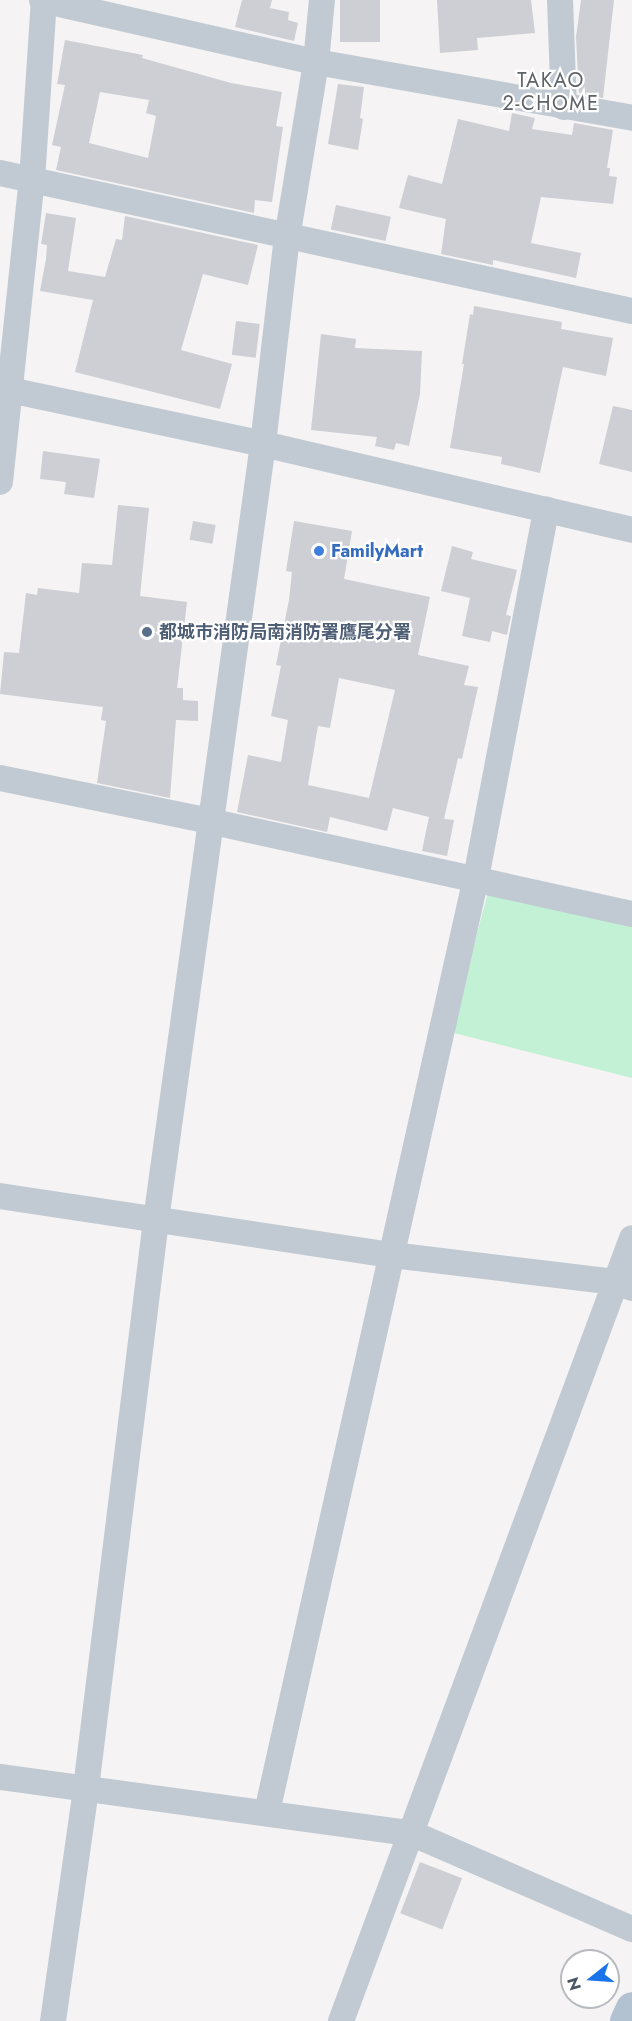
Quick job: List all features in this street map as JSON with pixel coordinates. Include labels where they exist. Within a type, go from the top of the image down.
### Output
[{"type":"main road","points":[[626,2021],[632,2008]]},
{"type":"street","points":[[0,482],[5,389],[32,180],[43,0],[316,62],[632,118]]},
{"type":"street","points":[[52,2021],[86,1788],[156,1220],[263,444],[287,238],[316,62],[322,0]]},
{"type":"street","points":[[560,0],[564,107]]},
{"type":"street","points":[[0,173],[287,238],[632,311]]},
{"type":"street","points":[[5,389],[263,444],[632,530]]},
{"type":"street","points":[[267,1812],[476,878],[546,510]]},
{"type":"street","points":[[0,778],[476,878],[632,914]]},
{"type":"street","points":[[0,1197],[392,1255],[623,1285]]},
{"type":"street","points":[[341,2021],[411,1833],[623,1285],[632,1238]]},
{"type":"street","points":[[0,1778],[411,1833],[632,1929]]},
{"type":"green space","points":[[488,893],[632,925],[632,1078],[450,1032]]},
{"type":"building","points":[[242,0],[272,0],[270,8],[289,12],[288,20],[298,23],[294,41],[235,27]]},
{"type":"building","points":[[340,0],[380,0],[380,42],[340,42]]},
{"type":"building","points":[[437,0],[531,0],[535,33],[477,38],[478,50],[440,53]]},
{"type":"building","points":[[581,0],[614,0],[603,98],[579,93],[576,37]]},
{"type":"building","points":[[65,40],[143,55],[142,58],[231,83],[282,92],[276,126],[283,127],[272,202],[255,200],[254,213],[56,170],[61,147],[52,145],[65,85],[57,84]],"holes":[[[100,92],[149,100],[146,113],[156,116],[148,158],[89,143]]]},
{"type":"building","points":[[338,84],[364,87],[360,118],[363,119],[358,150],[328,144]]},
{"type":"building","points":[[512,113],[535,118],[532,129],[572,135],[574,123],[613,130],[607,168],[610,168],[609,176],[617,177],[613,204],[541,197],[531,243],[581,253],[576,278],[493,260],[493,265],[441,254],[446,219],[399,208],[408,175],[442,184],[458,119],[509,131]]},
{"type":"building","points":[[336,205],[391,217],[386,241],[331,229]]},
{"type":"building","points":[[46,213],[76,218],[68,271],[105,277],[116,239],[122,240],[125,216],[258,245],[248,285],[203,274],[181,350],[232,364],[220,409],[75,372],[93,300],[40,291],[46,259],[47,245],[41,244]]},
{"type":"building","points":[[474,306],[562,322],[561,329],[613,338],[606,376],[563,367],[540,473],[501,464],[502,457],[450,448],[470,314],[473,315]]},
{"type":"building","points":[[236,321],[260,324],[256,358],[232,355]]},
{"type":"building","points":[[321,334],[356,339],[355,348],[422,351],[420,394],[409,446],[396,443],[394,450],[375,446],[377,437],[311,430]]},
{"type":"building","points":[[613,406],[632,410],[632,472],[599,464]]},
{"type":"building","points":[[43,451],[100,459],[94,498],[64,494],[66,482],[40,479]]},
{"type":"building","points":[[118,505],[149,508],[140,596],[187,602],[177,688],[183,688],[183,700],[198,701],[198,721],[176,720],[170,798],[97,783],[106,721],[101,720],[103,707],[0,694],[4,652],[19,653],[26,593],[37,595],[38,588],[79,593],[82,563],[112,565]]},
{"type":"building","points":[[193,521],[216,525],[212,544],[190,540]]},
{"type":"building","points":[[294,521],[352,531],[344,579],[430,597],[418,655],[469,666],[464,685],[478,687],[462,759],[458,758],[444,819],[454,820],[447,856],[422,851],[429,817],[393,808],[387,831],[330,817],[327,832],[237,812],[248,755],[281,762],[288,720],[271,716],[281,666],[276,665],[292,572],[286,571]],"holes":[[[339,678],[395,690],[369,798],[308,785],[318,726],[330,728]]]},
{"type":"building","points":[[452,546],[473,552],[471,559],[517,570],[506,615],[511,616],[507,635],[492,631],[490,642],[462,636],[470,598],[441,591]]},
{"type":"building","points":[[420,1862],[462,1878],[442,1929],[400,1913]]},
{"type":"place","name":"FamilyMart","points":[[319,551]]},
{"type":"place","name":"都城市消防局南消防署鷹尾分署","points":[[147,632]]},
{"type":"district","name":"TAKAO 2-CHOME","points":[[551,92]]}]
